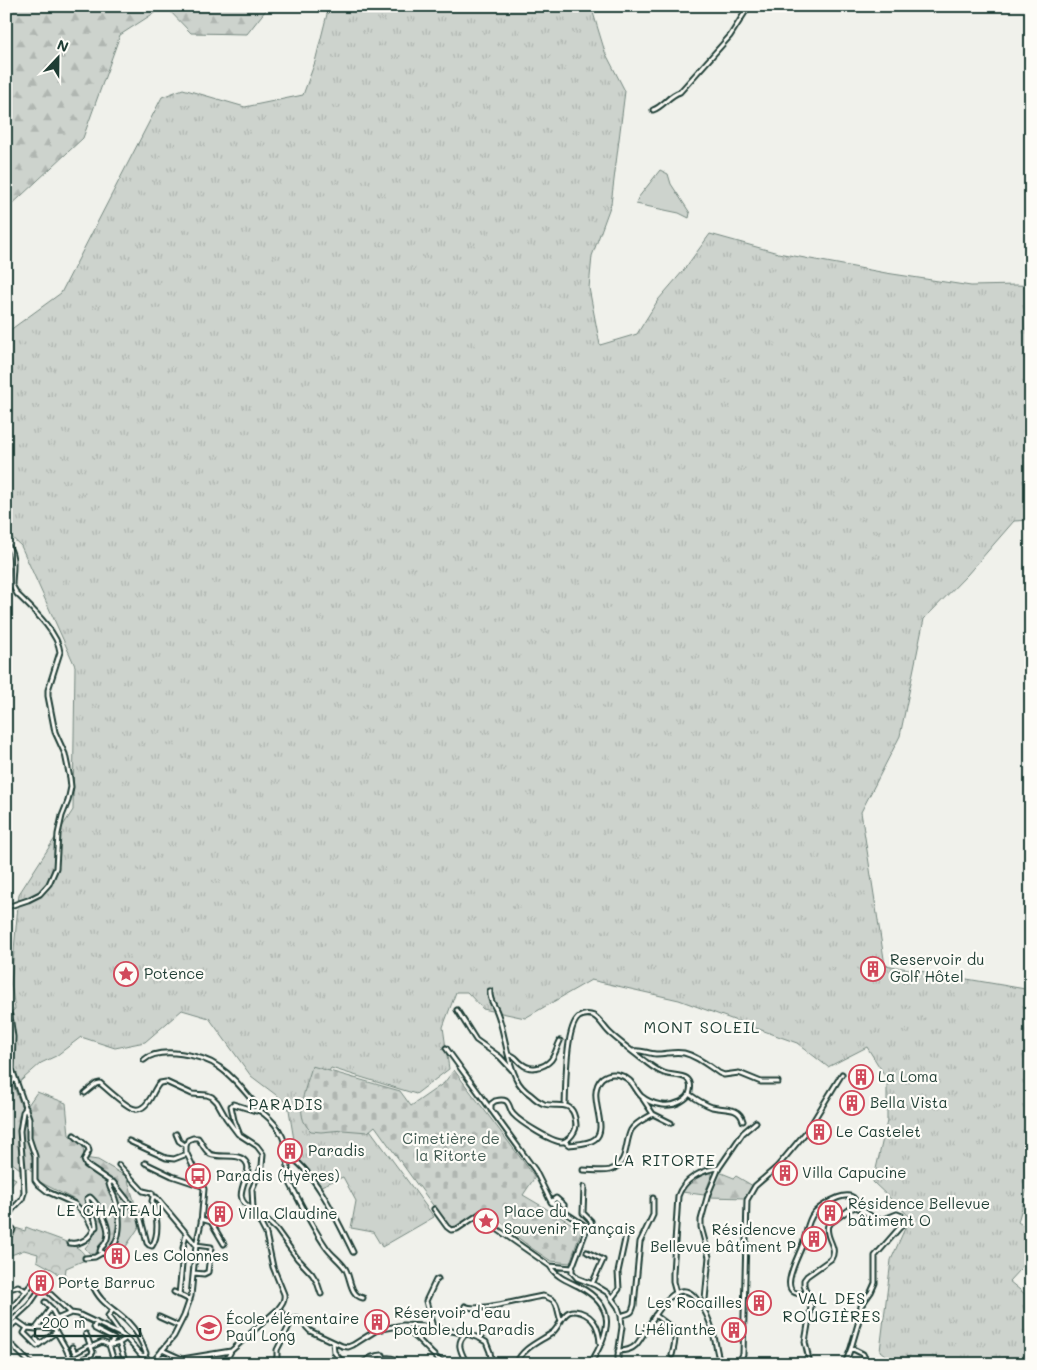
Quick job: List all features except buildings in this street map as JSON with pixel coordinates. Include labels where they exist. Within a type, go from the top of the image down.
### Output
[{"type":"street","points":[[653,110],[680,92],[730,36],[749,6]]},
{"type":"street","points":[[6,544],[10,547],[12,553],[13,589],[50,630],[60,647],[48,696],[55,732],[65,754],[71,787],[60,826],[56,868],[49,884],[35,897],[6,908]]},
{"type":"street","points":[[490,991],[490,999],[497,1011],[516,1078],[525,1090],[537,1100],[545,1104],[565,1105],[574,1114],[577,1125],[575,1131],[565,1142]]},
{"type":"street","points":[[6,1010],[10,1016],[13,1037],[12,1066],[29,1118],[29,1138],[35,1156],[36,1180],[48,1192],[75,1204],[82,1210],[94,1228]]},
{"type":"street","points":[[457,1010],[476,1040],[503,1060],[514,1072]]},
{"type":"street","points":[[565,1105],[568,1044],[576,1020],[580,1016],[588,1014],[598,1019],[611,1034],[652,1067],[667,1074],[677,1074],[684,1077],[688,1080],[690,1086],[690,1094],[686,1099],[667,1106],[660,1105],[641,1096]]},
{"type":"street","points":[[509,1055],[516,1057],[524,1066],[538,1068],[551,1060],[560,1041]]},
{"type":"street","points":[[446,1048],[535,1170],[551,1202],[586,1228]]},
{"type":"street","points":[[632,1052],[636,1050],[658,1054],[685,1053],[692,1055],[724,1075],[739,1073],[761,1082],[778,1082]]},
{"type":"street","points":[[144,1060],[162,1053],[175,1053],[191,1056],[218,1066],[242,1088],[258,1109],[272,1120],[284,1137],[288,1156],[288,1177],[305,1212],[325,1246],[333,1257],[346,1269],[354,1293],[357,1297],[363,1298]]},
{"type":"street","points":[[491,1110],[491,1104],[502,1100],[507,1102],[513,1114],[537,1132],[569,1145],[590,1142],[596,1138],[600,1129],[596,1089],[603,1078],[609,1074],[616,1074],[630,1081],[653,1114],[670,1123]]},
{"type":"street","points":[[738,1364],[743,1354],[747,1200],[755,1186],[777,1167],[808,1131],[842,1074]]},
{"type":"street","points":[[6,1087],[15,1079]]},
{"type":"street","points":[[85,1093],[96,1084],[100,1084],[127,1105],[136,1109],[146,1104],[158,1085],[163,1082],[192,1094],[212,1097],[240,1136],[257,1146],[263,1154],[262,1166],[252,1189],[253,1209]]},
{"type":"street","points":[[690,1094],[712,1107],[732,1109],[738,1112],[742,1116],[743,1121]]},
{"type":"street","points":[[240,1136],[231,1105],[235,1104],[256,1111],[258,1109]]},
{"type":"street","points":[[6,1220],[22,1199],[24,1193],[20,1131],[23,1112],[26,1108]]},
{"type":"street","points":[[583,1170],[610,1170],[618,1166],[623,1160],[630,1132],[636,1124],[653,1114]]},
{"type":"street","points":[[704,1310],[709,1257],[701,1220],[708,1194],[719,1168],[743,1133],[756,1122]]},
{"type":"street","points":[[176,1134],[179,1141],[186,1146]]},
{"type":"street","points":[[74,1135],[88,1147],[89,1151],[84,1158],[86,1165],[117,1186],[140,1216],[147,1243],[152,1246],[155,1241],[157,1219],[152,1200],[153,1197]]},
{"type":"street","points":[[56,1319],[72,1314],[81,1315],[96,1322],[126,1338],[150,1361],[150,1364],[174,1336],[190,1300],[201,1219],[203,1186],[192,1166],[186,1146],[190,1138],[196,1138],[200,1140],[207,1152],[212,1155],[242,1158],[248,1165],[242,1186],[242,1195],[246,1205],[253,1209],[259,1218],[266,1234],[274,1267],[284,1294],[283,1302],[278,1309],[231,1351],[228,1357],[228,1364]]},
{"type":"street","points":[[129,1141],[166,1158],[174,1159],[187,1154]]},
{"type":"street","points":[[288,1156],[299,1164],[313,1180],[353,1252]]},
{"type":"street","points":[[145,1163],[172,1176],[203,1186]]},
{"type":"street","points":[[118,1165],[143,1191],[156,1197],[196,1245],[211,1247],[208,1272],[204,1274],[194,1273]]},
{"type":"street","points":[[676,1293],[673,1273],[680,1190],[684,1183],[696,1175],[719,1168]]},
{"type":"street","points":[[85,1258],[95,1257],[102,1253],[105,1254],[111,1249],[119,1233],[119,1216],[109,1184],[111,1182]]},
{"type":"street","points":[[584,1186],[583,1212],[592,1226],[586,1228]]},
{"type":"street","points":[[807,1293],[794,1293],[790,1284],[792,1272],[810,1219],[820,1207],[841,1196],[853,1198],[856,1202],[856,1207]]},
{"type":"street","points":[[70,1243],[76,1244],[84,1241],[93,1233],[96,1227],[88,1204],[87,1199],[90,1197],[95,1200],[108,1226],[109,1234],[106,1244],[101,1248],[100,1251],[102,1253]]},
{"type":"street","points":[[551,1202],[556,1198],[564,1205]]},
{"type":"street","points":[[621,1316],[632,1312],[634,1305],[640,1242],[654,1215],[654,1198]]},
{"type":"street","points":[[215,1206],[215,1227]]},
{"type":"street","points":[[810,1364],[805,1340],[811,1307],[804,1284],[806,1277],[831,1259],[834,1254],[827,1235],[827,1226],[851,1208],[856,1207],[875,1219],[884,1220],[897,1214],[902,1216],[904,1221],[874,1256],[875,1283],[861,1306],[858,1324],[845,1364]]},
{"type":"street","points":[[434,1209],[450,1230],[457,1230],[484,1211],[487,1221],[494,1227],[550,1266],[557,1275],[587,1291],[600,1303],[605,1312],[606,1330],[602,1344],[590,1364]]},
{"type":"street","points":[[259,1218],[263,1217],[277,1230],[297,1258],[312,1274],[321,1294]]},
{"type":"street","points":[[201,1219],[212,1222],[224,1244]]},
{"type":"street","points":[[586,1228],[572,1272],[577,1278],[604,1290],[618,1307],[621,1316],[622,1335],[618,1351],[618,1364]]},
{"type":"street","points":[[6,1233],[12,1229],[12,1232],[6,1239]]},
{"type":"street","points":[[612,1298],[619,1289],[618,1272],[627,1230]]},
{"type":"street","points":[[183,1248],[186,1233]]},
{"type":"street","points":[[587,1252],[603,1260],[592,1284]]},
{"type":"street","points":[[179,1295],[182,1264]]},
{"type":"street","points":[[550,1266],[572,1268]]},
{"type":"street","points":[[433,1327],[426,1301],[438,1279]]},
{"type":"street","points":[[6,1313],[35,1281],[40,1280]]},
{"type":"street","points":[[92,1284],[96,1295],[129,1322],[139,1338],[146,1353],[145,1356]]},
{"type":"street","points":[[13,1288],[18,1286],[26,1291]]},
{"type":"street","points":[[6,1326],[29,1306],[43,1286],[72,1314]]},
{"type":"street","points":[[618,1351],[628,1350],[638,1344],[655,1315],[664,1304],[676,1293],[683,1291],[690,1292],[704,1310],[710,1323],[722,1364],[715,1364],[718,1355]]},
{"type":"street","points":[[174,1292],[190,1300]]},
{"type":"street","points":[[465,1306],[469,1308],[485,1307],[543,1296],[557,1303],[561,1321]]},
{"type":"street","points":[[697,1300],[705,1298]]},
{"type":"street","points":[[45,1302],[51,1308],[56,1319],[54,1322],[55,1330],[73,1364],[91,1355],[93,1352],[86,1334]]},
{"type":"street","points":[[37,1327],[51,1308]]},
{"type":"street","points":[[278,1309],[291,1322]]},
{"type":"street","points":[[112,1310],[108,1316],[122,1335]]},
{"type":"street","points":[[516,1364],[518,1358],[525,1351],[552,1333],[570,1311],[584,1314],[592,1319],[597,1325],[602,1344]]},
{"type":"street","points":[[655,1315],[675,1332],[676,1339],[672,1354]]},
{"type":"street","points":[[159,1317],[179,1326]]},
{"type":"street","points":[[273,1364],[277,1357],[277,1350],[291,1322],[298,1318],[310,1331],[348,1347],[372,1332],[393,1326],[414,1324],[467,1334],[486,1342],[492,1364]]},
{"type":"street","points":[[6,1330],[17,1321],[27,1328],[36,1329],[37,1327],[55,1330]]},
{"type":"street","points":[[96,1322],[95,1329],[114,1339],[109,1345]]},
{"type":"street","points":[[393,1326],[413,1335],[434,1357],[445,1364]]},
{"type":"street","points":[[27,1328],[24,1332],[38,1345]]},
{"type":"street","points":[[38,1345],[55,1330]]},
{"type":"street","points":[[465,1364],[459,1344],[467,1334]]},
{"type":"street","points":[[72,1347],[75,1353],[102,1342],[109,1345],[119,1344],[126,1338]]},
{"type":"street","points":[[36,1339],[38,1345]]},
{"type":"street","points":[[333,1342],[334,1352],[344,1364]]},
{"type":"street","points":[[7,1343],[14,1347],[31,1364]]},
{"type":"street","points":[[119,1344],[126,1364]]},
{"type":"street","points":[[109,1345],[115,1364]]},
{"type":"street","points":[[851,1348],[863,1354],[868,1364]]},
{"type":"street","points":[[162,1350],[182,1359],[231,1351]]},
{"type":"street","points":[[361,1364],[379,1355],[383,1355],[384,1358]]},
{"type":"street","points":[[374,1364],[384,1358],[393,1357],[403,1364]]},
{"type":"street","points":[[180,1364],[182,1359]]},
{"type":"green space","points":[[6,6],[165,6],[120,35],[83,138],[6,210]]},
{"type":"green space","points":[[165,6],[269,6],[247,34],[191,33]]},
{"type":"green space","points":[[329,6],[591,6],[605,52],[625,91],[611,204],[592,256],[589,288],[600,345],[637,334],[658,300],[683,271],[710,234],[778,253],[886,273],[971,286],[1031,286],[1031,520],[1014,521],[967,575],[924,619],[900,736],[861,812],[885,965],[1031,990],[1031,1175],[1018,1222],[1031,1231],[1031,1257],[1009,1281],[1031,1299],[1031,1364],[896,1364],[880,1351],[891,1260],[910,1217],[873,1182],[887,1121],[887,1079],[867,1047],[828,1067],[797,1043],[679,1000],[591,980],[525,1018],[483,1009],[467,992],[456,992],[443,1027],[449,1069],[416,1094],[331,1068],[315,1091],[368,1127],[434,1217],[382,1247],[373,1232],[351,1228],[356,1201],[343,1177],[321,1186],[297,1158],[288,1104],[251,1076],[209,1018],[182,1010],[145,1042],[115,1048],[81,1037],[56,1056],[41,1063],[6,1094],[6,1015],[15,1009],[11,984],[19,894],[73,810],[75,666],[21,546],[6,532],[6,333],[61,293],[162,97],[183,89],[245,107],[303,95],[315,62]]},
{"type":"green space","points":[[660,170],[668,174],[671,184],[690,213],[689,218],[679,213],[636,204],[638,198]]},
{"type":"green space","name":"Cimetière de la Ritorte","points":[[312,1066],[400,1091],[411,1106],[444,1083],[454,1070],[535,1177],[523,1195],[581,1231],[570,1263],[551,1261],[506,1228],[486,1209],[456,1228],[451,1229],[375,1126],[368,1132],[343,1130],[311,1131],[302,1117],[302,1100]]},
{"type":"green space","points":[[10,1086],[14,1087],[21,1106],[28,1105],[37,1092],[66,1103],[69,1135],[83,1145],[84,1158],[98,1160],[127,1177],[141,1224],[125,1248],[91,1255],[85,1248],[90,1242],[93,1225],[75,1200],[40,1182],[29,1168],[20,1169],[6,1158],[6,1091]]},
{"type":"green space","points":[[711,1172],[712,1175],[704,1195],[682,1192],[694,1179]]},
{"type":"green space","points":[[719,1172],[734,1178],[736,1176],[753,1186],[746,1198],[709,1197]]},
{"type":"green space","points":[[6,1174],[16,1179],[6,1191]]},
{"type":"green space","points":[[6,1191],[15,1205],[6,1218]]},
{"type":"green space","points":[[26,1227],[74,1246],[83,1252],[85,1260],[66,1268],[65,1277],[37,1261],[38,1254],[24,1250],[6,1257],[6,1241],[16,1228],[25,1231]]},
{"type":"place","name":"Reservoir du Golf Hôtel","points":[[873,969]]},
{"type":"place","name":"Potence","points":[[126,974]]},
{"type":"place","name":"La Loma","points":[[861,1077]]},
{"type":"place","name":"Bella Vista","points":[[852,1103]]},
{"type":"place","name":"Le Castelet","points":[[819,1132]]},
{"type":"place","name":"Paradis","points":[[290,1151]]},
{"type":"place","name":"Villa Capucine","points":[[785,1173]]},
{"type":"place","name":"Paradis (Hyères)","points":[[198,1176]]},
{"type":"place","name":"Résidence Bellevue bâtiment O","points":[[830,1213]]},
{"type":"place","name":"Villa Claudine","points":[[220,1214]]},
{"type":"place","name":"Place du Souvenir Français","points":[[486,1221]]},
{"type":"place","name":"Résidencve Bellevue bâtiment P","points":[[814,1239]]},
{"type":"place","name":"Les Colonnes","points":[[117,1256]]},
{"type":"place","name":"Porte Barruc","points":[[41,1283]]},
{"type":"place","name":"Les Rocailles","points":[[759,1303]]},
{"type":"place","name":"Réservoir d'eau potable du Paradis","points":[[377,1322]]},
{"type":"place","name":"École élémentaire Paul Long","points":[[209,1328]]},
{"type":"place","name":"L'Hélianthe","points":[[734,1330]]},
{"type":"district","name":"MONT SOLEIL","points":[[702,1027]]},
{"type":"district","name":"PARADIS","points":[[286,1104]]},
{"type":"district","name":"LA RITORTE","points":[[665,1160]]},
{"type":"district","name":"LE CHATEAU","points":[[110,1210]]},
{"type":"district","name":"VAL DES ROUGIÈRES","points":[[832,1307]]}]
